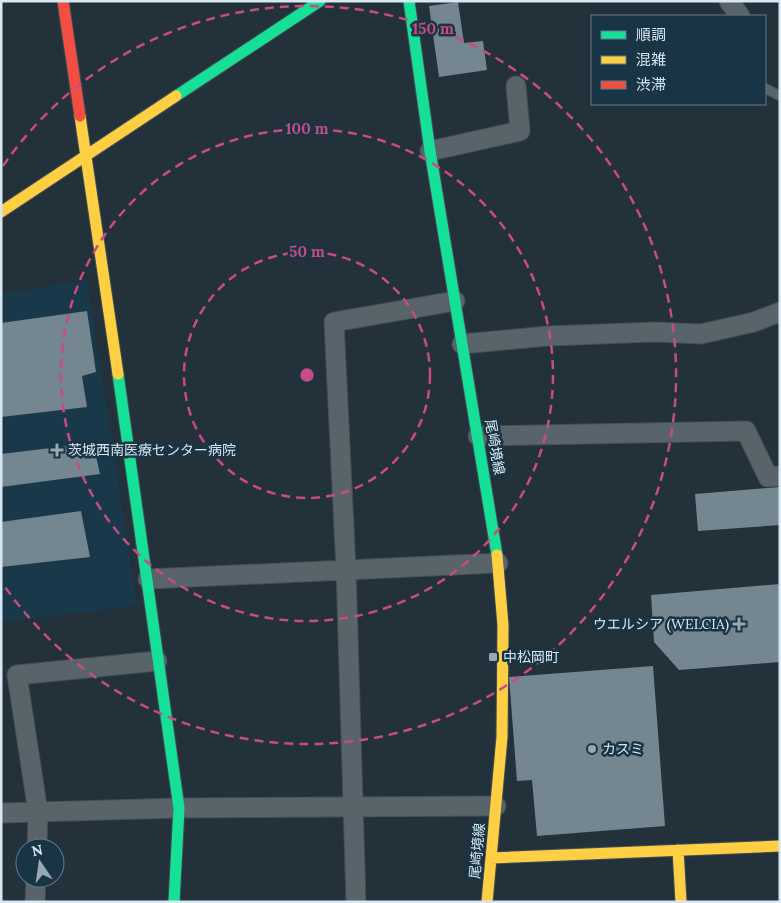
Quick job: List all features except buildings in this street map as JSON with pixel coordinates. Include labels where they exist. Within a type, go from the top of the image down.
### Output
[{"type":"street","points":[[63,1],[148,579],[157,661],[179,808],[174,902]]},
{"type":"street","points":[[1,212],[320,1]]},
{"type":"street","name":"尾崎境線","points":[[408,1],[454,301],[498,563],[503,624],[503,728],[487,902]]},
{"type":"street","points":[[729,1],[739,15]]},
{"type":"street","points":[[430,151],[520,131],[516,86]]},
{"type":"street","points":[[356,902],[355,807],[334,322],[454,301]]},
{"type":"street","points":[[462,344],[548,336],[654,332],[701,334],[754,322],[780,312]]},
{"type":"street","points":[[478,436],[746,432],[768,477],[780,476]]},
{"type":"street","points":[[148,579],[498,563]]},
{"type":"street","points":[[37,838],[38,812],[17,675],[157,661]]},
{"type":"street","points":[[1,813],[179,808],[496,806]]},
{"type":"street","points":[[491,858],[780,846]]},
{"type":"street","points":[[678,850],[681,902]]},
{"type":"street","points":[[35,902],[36,888]]},
{"type":"lane","points":[[766,89],[780,96]]},
{"type":"shaded area","name":"茨城西南医療センター病院","points":[[87,280],[137,606],[1,622],[1,294]]},
{"type":"traffic: fast","points":[[176,96],[320,1]]},
{"type":"traffic: fast","points":[[409,1],[430,151],[497,555]]},
{"type":"traffic: fast","points":[[118,374],[179,808],[174,902]]},
{"type":"traffic: slow","points":[[1,212],[176,96]]},
{"type":"traffic: slow","points":[[80,116],[118,374]]},
{"type":"traffic: slow","points":[[487,902],[502,737],[503,625],[497,555]]},
{"type":"traffic: slow","points":[[491,858],[780,846]]},
{"type":"traffic: slow","points":[[678,850],[681,902]]},
{"type":"traffic: jam","points":[[63,1],[80,116]]},
{"type":"place","name":"茨城西南医療センター病院","points":[[57,450]]},
{"type":"place","name":"ウエルシア (WELCIA)","points":[[739,624]]},
{"type":"place","name":"中松岡町","points":[[493,657]]},
{"type":"place","name":"カスミ","points":[[592,749]]}]
